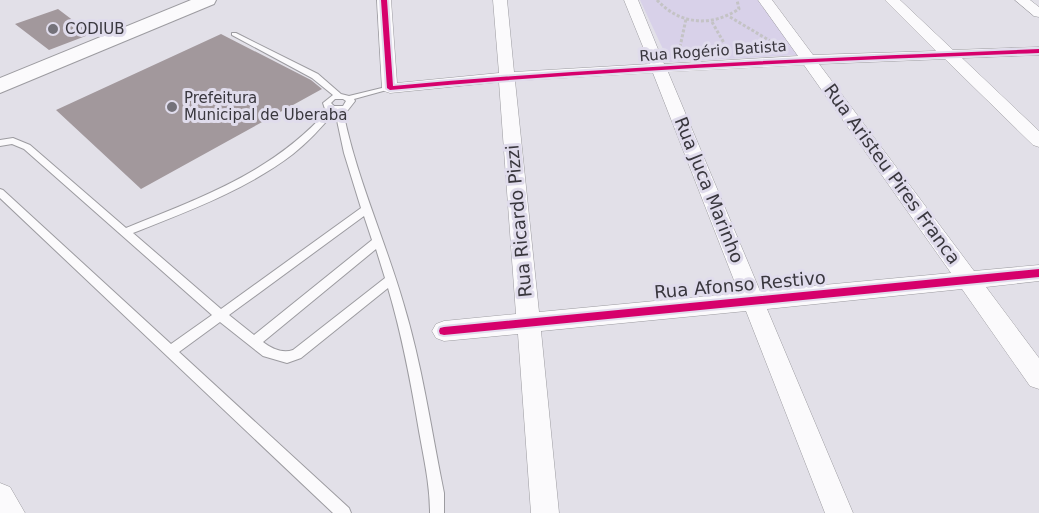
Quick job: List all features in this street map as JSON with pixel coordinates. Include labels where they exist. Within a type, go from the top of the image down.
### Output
[{"type":"street","points":[[0,79],[191,0]]},
{"type":"street","points":[[0,86],[207,0]]},
{"type":"street","points":[[384,0],[390,88]]},
{"type":"street","name":"Rua Ricardo Pizzi","points":[[500,0],[545,513]]},
{"type":"street","name":"Rua Juca Marinho","points":[[632,0],[838,513]]},
{"type":"street","name":"Rua Aristeu Pires Franca","points":[[765,0],[1039,378]]},
{"type":"street","points":[[892,0],[1039,141]]},
{"type":"street","points":[[1022,0],[1039,13]]},
{"type":"street","name":"Rua Rogério Batista","points":[[390,88],[507,77],[809,60],[1039,51]]},
{"type":"street","name":"Rua Afonso Restivo","points":[[444,331],[1039,273]]},
{"type":"street","points":[[0,497],[11,513]]},
{"type":"lane","points":[[234,34],[315,76],[339,96]]},
{"type":"lane","points":[[390,88],[349,98],[333,97],[327,104],[336,109],[366,209],[391,279],[410,353],[437,493],[437,513]]},
{"type":"lane","points":[[126,232],[199,201],[276,161],[305,140],[336,109],[349,105],[349,98]]},
{"type":"lane","points":[[0,142],[13,141],[27,147],[220,315],[277,357],[287,358],[297,354],[391,279]]},
{"type":"lane","points":[[0,192],[344,513]]},
{"type":"lane","points":[[171,351],[366,209]]},
{"type":"lane","points":[[254,342],[377,242]]},
{"type":"path","points":[[657,0],[671,14],[686,19],[712,22],[730,17],[739,9],[737,0]]},
{"type":"path","points":[[730,17],[777,45]]},
{"type":"path","points":[[680,47],[686,19]]},
{"type":"path","points":[[712,22],[723,43]]},
{"type":"shaded area","points":[[640,0],[758,0],[799,55],[669,62]]},
{"type":"building","name":"CODIUB","points":[[58,9],[91,34],[49,50],[15,24]]},
{"type":"building","points":[[221,34],[311,80],[322,89],[141,189],[56,110]]},
{"type":"cycle path","points":[[384,0],[390,88],[507,77],[809,60],[1039,51]]},
{"type":"cycle path","points":[[444,331],[1039,273]]},
{"type":"place","name":"CODIUB","points":[[53,29]]},
{"type":"place","name":"Prefeitura Municipal de Uberaba","points":[[172,107]]}]
